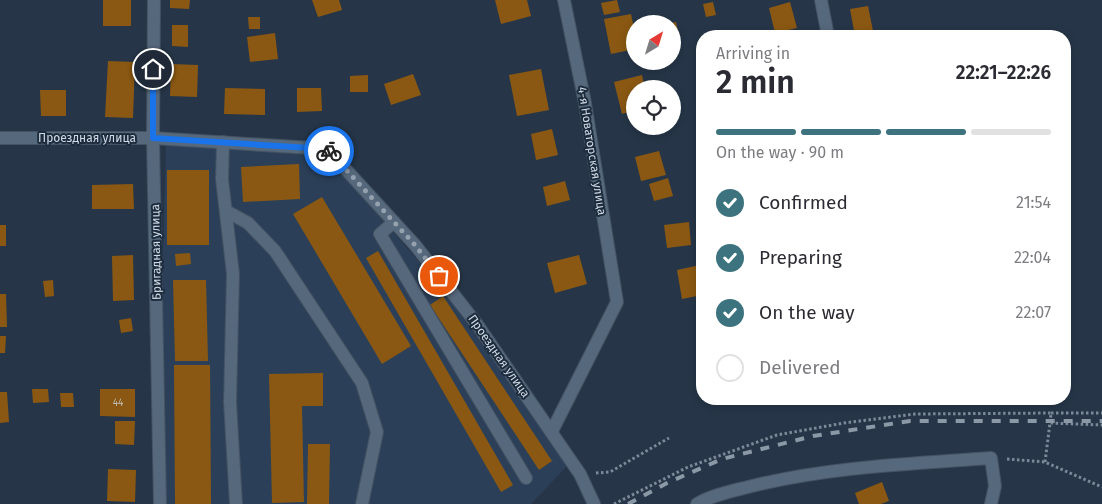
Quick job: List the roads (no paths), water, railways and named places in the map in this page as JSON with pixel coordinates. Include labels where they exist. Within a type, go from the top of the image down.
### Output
[{"type":"street","name":"Бригадная улица","points":[[154,0],[153,138],[160,504]]},
{"type":"street","name":"4-я Новаторская улица","points":[[552,431],[617,302],[585,103],[564,0]]},
{"type":"street","points":[[821,0],[827,30]]},
{"type":"street","name":"Проездная улица","points":[[0,138],[153,138],[327,149],[415,245],[476,322],[580,474],[594,504]]},
{"type":"street","points":[[223,142],[222,180],[233,274],[230,402],[236,504]]},
{"type":"street","points":[[226,211],[248,223],[275,251],[362,384],[377,432],[362,504]]},
{"type":"street","points":[[394,222],[380,234],[526,478]]},
{"type":"street","points":[[697,504],[727,492],[791,476],[862,468],[991,458],[995,486],[991,504]]},
{"type":"railway","points":[[628,504],[667,483],[722,459],[813,436],[910,421],[1102,421]]}]
